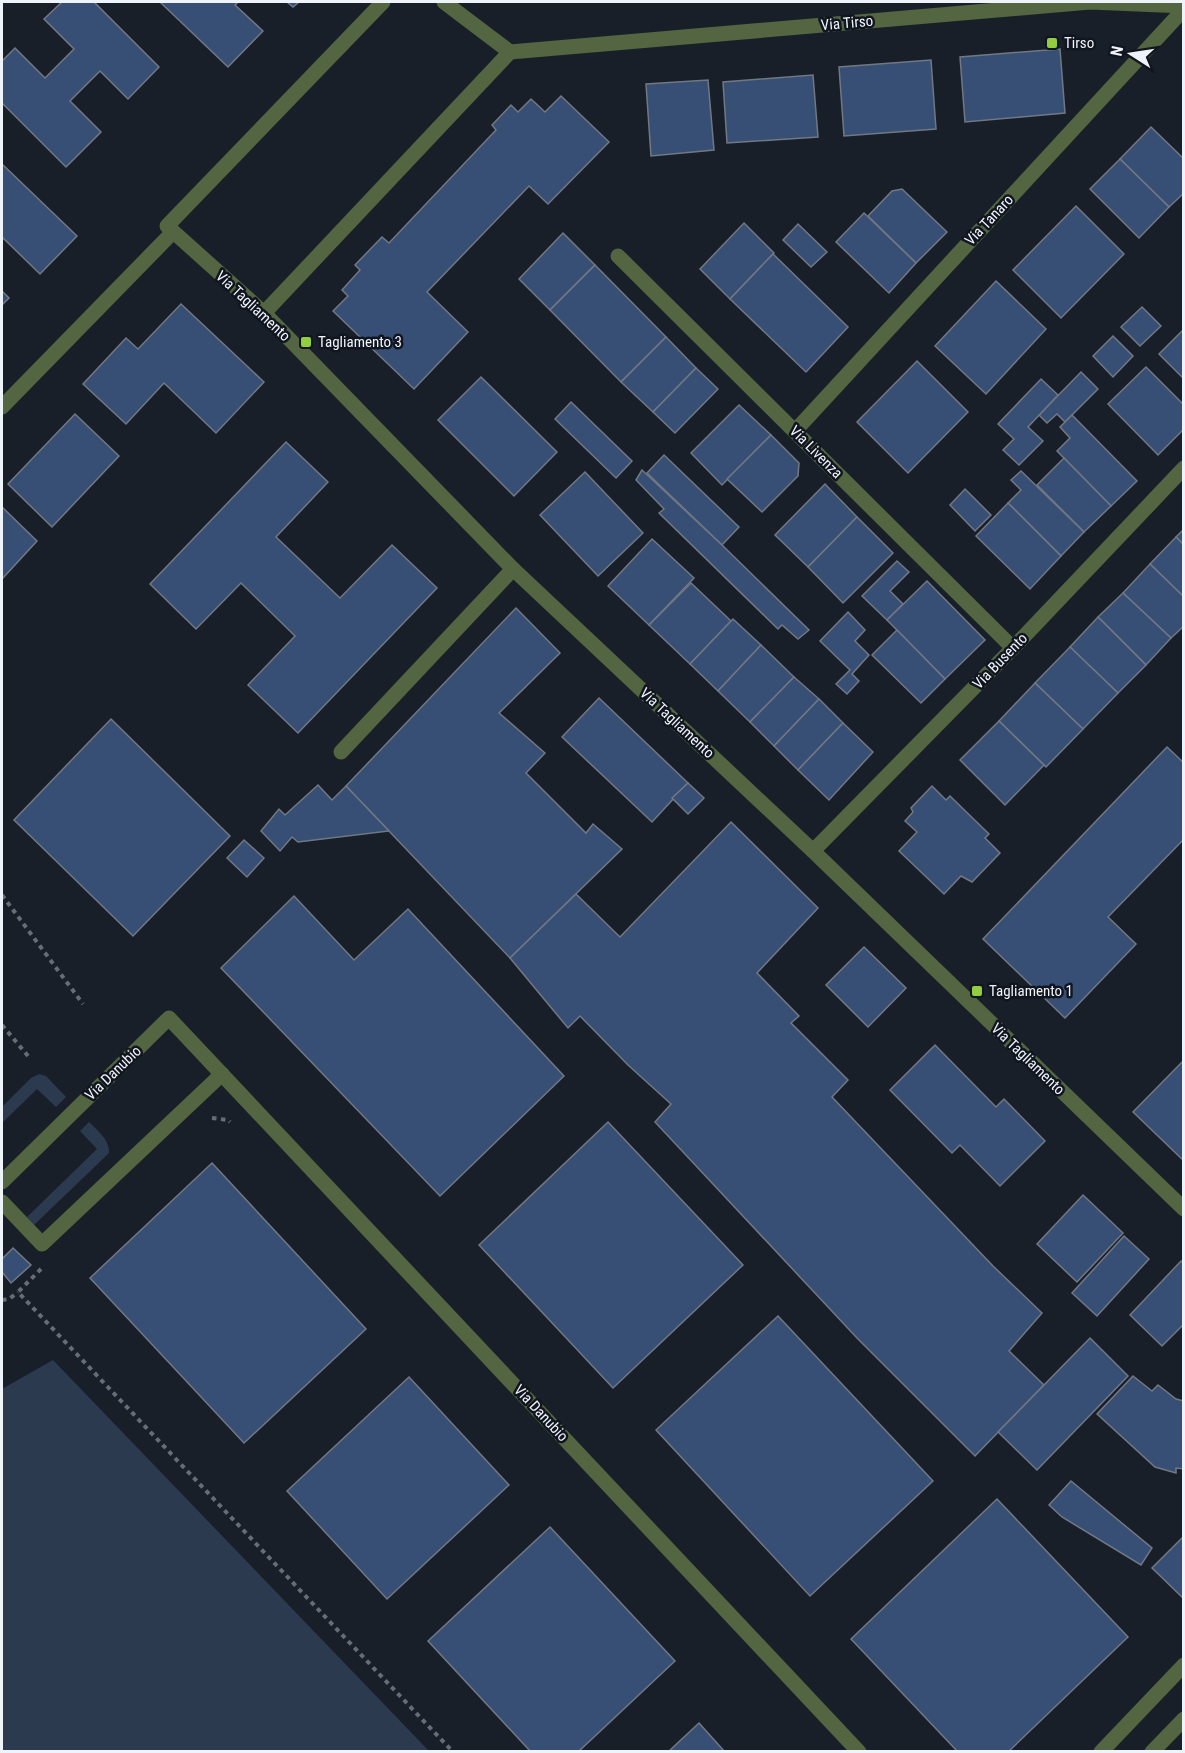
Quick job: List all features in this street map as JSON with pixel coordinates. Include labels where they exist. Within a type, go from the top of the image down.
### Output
[{"type":"street","points":[[2,407],[383,2]]},
{"type":"street","points":[[264,313],[510,52],[444,2]]},
{"type":"street","name":"Via Tirso","points":[[510,52],[1090,2],[1184,7]]},
{"type":"street","name":"Via Tanaro","points":[[795,431],[1184,7]]},
{"type":"street","name":"Via Tagliamento","points":[[170,229],[264,313],[513,569],[813,851],[1184,1209]]},
{"type":"street","name":"Via Livenza","points":[[618,256],[1013,648]]},
{"type":"street","name":"Via Busento","points":[[813,851],[1013,648],[1184,468]]},
{"type":"street","points":[[341,752],[513,569]]},
{"type":"street","name":"Via Danubio","points":[[2,1182],[169,1018],[859,1752]]},
{"type":"street","points":[[2,1202],[42,1244],[222,1074]]},
{"type":"street","points":[[1101,1752],[1184,1665]]},
{"type":"street","points":[[1152,1752],[1184,1719]]},
{"type":"path","points":[[2,895],[83,1005]]},
{"type":"path","points":[[2,1025],[28,1056]]},
{"type":"path","points":[[211,1118],[228,1120],[235,1125]]},
{"type":"path","points":[[2,1300],[9,1299],[18,1292],[47,1264]]},
{"type":"path","points":[[18,1292],[453,1752]]},
{"type":"shaded area","points":[[39,1074],[46,1076],[66,1097],[56,1107],[37,1089],[2,1123],[2,1107],[31,1078]]},
{"type":"shaded area","points":[[89,1122],[105,1140],[109,1153],[34,1225],[27,1217],[97,1149],[80,1131]]},
{"type":"shaded area","points":[[53,1360],[429,1751],[2,1751],[2,1389]]},
{"type":"building","points":[[62,2],[94,2],[159,67],[128,99],[100,71],[70,101],[101,132],[66,167],[2,103],[2,61],[15,48],[45,78],[74,49],[44,19]]},
{"type":"building","points":[[160,2],[238,2],[235,5],[263,31],[228,67]]},
{"type":"building","points":[[287,2],[299,2],[293,7]]},
{"type":"building","points":[[1060,49],[1065,113],[965,122],[960,57]]},
{"type":"building","points":[[931,60],[936,129],[844,136],[839,67]]},
{"type":"building","points":[[813,75],[818,137],[727,143],[723,82]]},
{"type":"building","points":[[708,80],[714,150],[651,156],[646,84]]},
{"type":"building","points":[[561,96],[609,142],[548,204],[529,186],[427,292],[468,332],[414,389],[333,311],[348,296],[342,290],[360,270],[355,265],[382,237],[389,243],[496,130],[492,125],[511,105],[518,112],[531,99],[545,112]]},
{"type":"building","points":[[1151,127],[1184,159],[1184,193],[1169,207],[1120,159]]},
{"type":"building","points":[[1120,159],[1169,207],[1139,238],[1090,189]]},
{"type":"building","points":[[2,164],[77,236],[40,274],[3,238],[2,240]]},
{"type":"building","points":[[902,189],[947,232],[916,263],[868,216],[892,191]]},
{"type":"building","points":[[1076,206],[1124,254],[1061,318],[1013,270]]},
{"type":"building","points":[[864,213],[916,263],[889,293],[836,242]]},
{"type":"building","points":[[744,223],[774,253],[730,299],[700,269]]},
{"type":"building","points":[[798,224],[827,252],[811,267],[783,240]]},
{"type":"building","points":[[563,233],[595,265],[550,310],[519,279]]},
{"type":"building","points":[[773,254],[848,327],[806,372],[730,299]]},
{"type":"building","points":[[595,265],[666,337],[621,382],[550,310]]},
{"type":"building","points":[[996,281],[1046,329],[986,394],[935,346]]},
{"type":"building","points":[[2,291],[9,298],[2,305]]},
{"type":"building","points":[[181,304],[264,382],[216,433],[164,383],[126,424],[83,384],[126,338],[138,349]]},
{"type":"building","points":[[1142,307],[1161,326],[1140,346],[1121,327]]},
{"type":"building","points":[[1184,329],[1184,379],[1159,354]]},
{"type":"building","points":[[1113,336],[1133,356],[1113,377],[1093,356]]},
{"type":"building","points":[[666,337],[696,368],[653,412],[621,382]]},
{"type":"building","points":[[917,361],[968,412],[908,473],[857,422]]},
{"type":"building","points":[[1146,367],[1184,405],[1184,429],[1158,455],[1108,404]]},
{"type":"building","points":[[696,368],[718,389],[675,433],[653,412]]},
{"type":"building","points":[[1081,372],[1098,389],[1065,422],[1057,414],[1047,423],[1039,415]]},
{"type":"building","points":[[481,377],[557,452],[514,496],[438,420]]},
{"type":"building","points":[[1041,379],[1058,395],[1028,427],[1043,441],[1019,465],[1003,450],[1014,439],[998,424]]},
{"type":"building","points":[[571,402],[632,461],[616,478],[555,419]]},
{"type":"building","points":[[739,405],[771,435],[722,485],[691,453]]},
{"type":"building","points":[[75,414],[119,456],[52,527],[8,484]]},
{"type":"building","points":[[1072,415],[1137,481],[1111,506],[1057,451],[1070,438],[1060,427]]},
{"type":"building","points":[[771,435],[799,463],[798,476],[762,512],[727,479]]},
{"type":"building","points":[[286,442],[328,482],[276,537],[340,598],[392,545],[437,588],[298,733],[248,685],[295,636],[241,583],[196,629],[150,584]]},
{"type":"building","points":[[664,455],[739,527],[722,545],[647,473]]},
{"type":"building","points":[[1064,458],[1111,506],[1084,532],[1037,485]]},
{"type":"building","points":[[642,470],[809,630],[798,639],[782,625],[778,629],[659,513],[664,509],[636,480]]},
{"type":"building","points":[[1021,471],[1084,532],[1061,556],[1008,503],[1021,490],[1011,480]]},
{"type":"building","points":[[585,472],[643,533],[598,576],[540,515]]},
{"type":"building","points":[[825,484],[857,517],[808,567],[775,535]]},
{"type":"building","points":[[965,489],[991,515],[975,531],[950,505]]},
{"type":"building","points":[[1008,503],[1061,556],[1030,589],[976,536]]},
{"type":"building","points":[[2,507],[37,541],[2,579]]},
{"type":"building","points":[[857,517],[893,553],[843,603],[808,567]]},
{"type":"building","points":[[1184,529],[1184,545],[1176,537]]},
{"type":"building","points":[[1176,537],[1184,545],[1184,597],[1150,564]]},
{"type":"building","points":[[652,539],[694,578],[649,625],[608,586]]},
{"type":"building","points":[[897,561],[909,572],[890,591],[903,604],[887,620],[862,596]]},
{"type":"building","points":[[1150,564],[1184,597],[1184,626],[1171,638],[1123,593]]},
{"type":"building","points":[[927,581],[985,640],[945,679],[887,620]]},
{"type":"building","points":[[691,583],[731,621],[690,664],[649,625]]},
{"type":"building","points":[[1123,593],[1171,638],[1146,665],[1098,617]]},
{"type":"building","points":[[516,608],[560,653],[499,713],[545,753],[526,773],[586,833],[593,824],[622,849],[510,958],[346,786]]},
{"type":"building","points":[[848,612],[865,630],[855,641],[869,655],[852,674],[859,681],[847,694],[836,684],[850,670],[820,641]]},
{"type":"building","points":[[1098,617],[1146,665],[1118,693],[1070,647]]},
{"type":"building","points":[[733,619],[761,645],[718,691],[690,664]]},
{"type":"building","points":[[897,630],[945,679],[921,703],[872,655]]},
{"type":"building","points":[[761,645],[794,677],[750,722],[718,691]]},
{"type":"building","points":[[1070,647],[1118,693],[1083,729],[1035,683]]},
{"type":"building","points":[[794,677],[819,699],[774,746],[750,722]]},
{"type":"building","points":[[1035,683],[1083,729],[1046,767],[999,721]]},
{"type":"building","points":[[599,698],[688,783],[652,822],[562,737]]},
{"type":"building","points":[[819,699],[843,723],[798,770],[774,746]]},
{"type":"building","points":[[111,719],[230,836],[133,936],[14,820]]},
{"type":"building","points":[[999,721],[1044,765],[1005,805],[960,760]]},
{"type":"building","points":[[843,723],[873,752],[829,800],[798,770]]},
{"type":"building","points":[[1167,747],[1184,763],[1184,839],[1108,917],[1136,944],[1065,1018],[983,939]]},
{"type":"building","points":[[688,783],[704,798],[688,814],[672,798]]},
{"type":"building","points":[[318,785],[332,800],[346,786],[389,831],[298,842],[292,837],[280,851],[261,831],[279,809],[285,815]]},
{"type":"building","points":[[932,786],[946,800],[950,796],[989,834],[985,838],[1000,853],[972,882],[961,876],[944,894],[899,851],[917,832],[905,821],[913,812],[911,808]]},
{"type":"building","points":[[731,822],[818,908],[757,973],[799,1016],[791,1023],[848,1080],[832,1097],[993,1266],[1042,1313],[1009,1351],[1044,1385],[975,1456],[857,1338],[655,1122],[671,1104],[628,1065],[580,1016],[568,1028],[510,958],[576,894],[620,937]]},
{"type":"building","points":[[244,840],[264,858],[247,877],[227,858]]},
{"type":"building","points":[[294,896],[354,960],[408,909],[564,1076],[440,1196],[221,968]]},
{"type":"building","points":[[864,947],[906,988],[868,1027],[826,985]]},
{"type":"building","points":[[935,1045],[996,1107],[1004,1099],[1045,1141],[1000,1186],[960,1145],[952,1153],[890,1090]]},
{"type":"building","points":[[1184,1060],[1184,1161],[1133,1112]]},
{"type":"building","points":[[608,1122],[743,1265],[613,1388],[479,1245]]},
{"type":"building","points":[[212,1163],[366,1329],[244,1443],[90,1278]]},
{"type":"building","points":[[1083,1195],[1123,1233],[1077,1282],[1037,1244]]},
{"type":"building","points":[[1124,1236],[1149,1259],[1097,1316],[1072,1293]]},
{"type":"building","points":[[13,1248],[31,1265],[11,1283],[2,1272],[2,1259]]},
{"type":"building","points":[[1181,1261],[1184,1264],[1184,1324],[1162,1346],[1130,1315]]},
{"type":"building","points":[[778,1316],[933,1481],[810,1596],[656,1430]]},
{"type":"building","points":[[1090,1338],[1128,1376],[1037,1470],[998,1432]]},
{"type":"building","points":[[1133,1376],[1152,1391],[1158,1385],[1176,1399],[1184,1401],[1184,1469],[1176,1468],[1176,1473],[1155,1467],[1097,1414]]},
{"type":"building","points":[[409,1377],[509,1485],[387,1599],[287,1491]]},
{"type":"building","points":[[1071,1481],[1152,1548],[1141,1565],[1062,1517],[1049,1505]]},
{"type":"building","points":[[997,1499],[1128,1637],[1008,1752],[958,1752],[851,1639]]},
{"type":"building","points":[[550,1527],[675,1661],[578,1752],[531,1752],[428,1641]]},
{"type":"building","points":[[1184,1536],[1184,1599],[1152,1568]]},
{"type":"building","points":[[699,1723],[725,1752],[668,1752]]},
{"type":"place","name":"Tirso","points":[[1052,43]]},
{"type":"place","name":"Tagliamento 3","points":[[306,342]]},
{"type":"place","name":"Tagliamento 1","points":[[977,991]]}]
